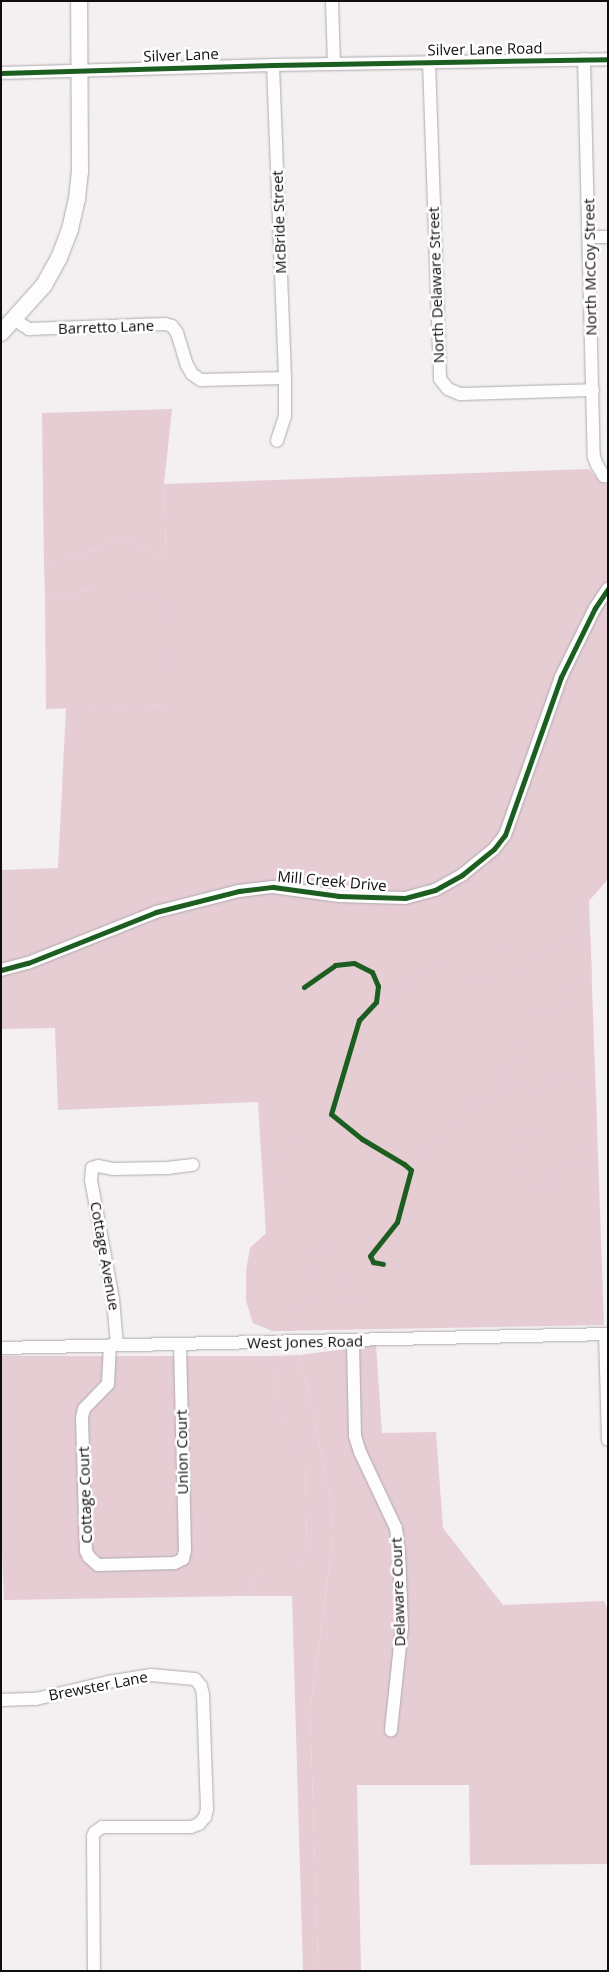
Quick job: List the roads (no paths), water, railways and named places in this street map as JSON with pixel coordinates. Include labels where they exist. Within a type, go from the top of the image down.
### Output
[{"type":"main road","points":[[1,333],[15,320],[44,286],[59,258],[70,229],[77,199],[80,172],[79,1]]},
{"type":"street","points":[[332,1],[334,64]]},
{"type":"street","name":"North McCoy Street","points":[[584,59],[594,457],[596,466],[605,474]]},
{"type":"street","name":"Silver Lane Road","points":[[362,63],[608,59]]},
{"type":"street","name":"North Delaware Street","points":[[429,62],[440,379],[448,389],[460,394],[593,390]]},
{"type":"street","name":"Silver Lane","points":[[1,73],[362,63]]},
{"type":"street","name":"McBride Street","points":[[273,65],[285,378],[285,416],[277,441]]},
{"type":"street","points":[[589,237],[608,237]]},
{"type":"street","name":"Barretto Lane","points":[[15,320],[29,330],[164,324],[172,326],[177,333],[186,366],[192,374],[201,380],[285,378]]},
{"type":"street","name":"Mill Creek Drive","points":[[1,970],[28,964],[156,912],[239,891],[273,887],[339,896],[405,898],[436,890],[462,875],[488,854],[505,835],[561,677],[595,608],[608,589]]},
{"type":"street","name":"Cottage Avenue","points":[[114,1345],[113,1299],[91,1180],[92,1168],[98,1166],[113,1168],[167,1168],[193,1164]]},
{"type":"street","points":[[606,1334],[608,1440]]},
{"type":"street","name":"West Jones Road","points":[[1,1348],[606,1334]]},
{"type":"street","name":"Delaware Court","points":[[353,1341],[355,1436],[360,1452],[396,1528],[399,1552],[402,1627],[391,1730]]},
{"type":"street","name":"Union Court","points":[[180,1344],[183,1559]]},
{"type":"street","name":"Cottage Court","points":[[114,1345],[108,1384],[84,1409],[82,1418],[86,1551],[89,1557],[98,1564],[175,1563],[183,1559]]},
{"type":"street","name":"Brewster Lane","points":[[1,1700],[36,1699],[108,1682],[151,1675],[194,1679],[201,1686],[203,1695],[207,1809],[205,1817],[199,1824],[191,1826],[102,1827],[95,1832],[93,1836],[94,1971]]}]
